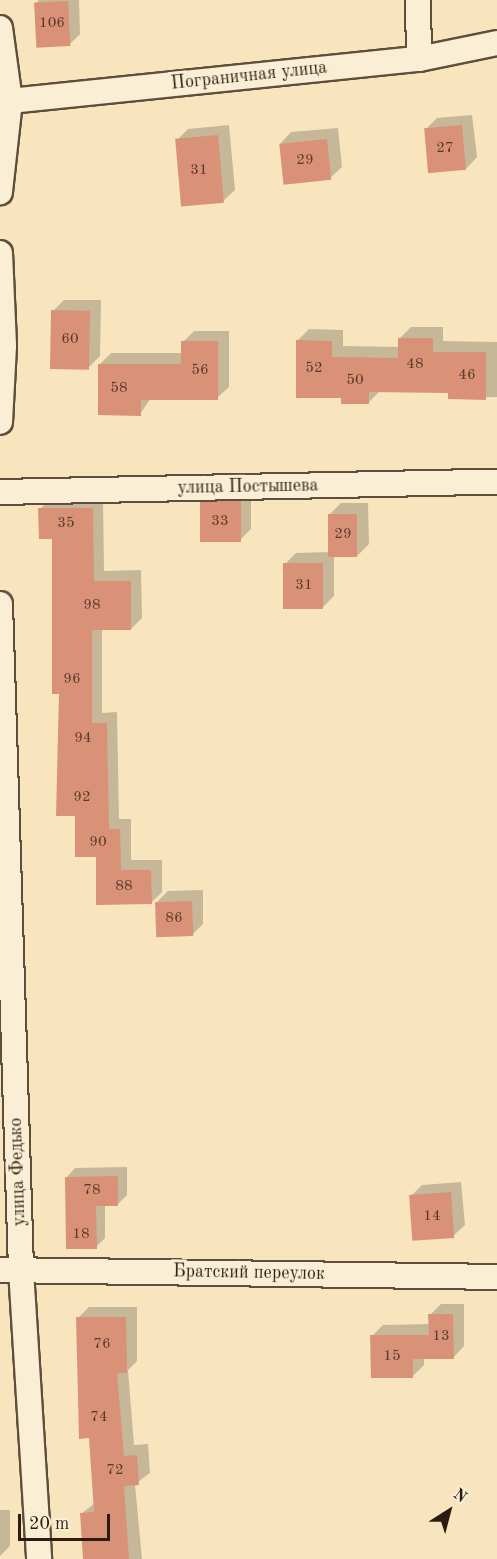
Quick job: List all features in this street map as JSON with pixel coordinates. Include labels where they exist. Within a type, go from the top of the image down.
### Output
[{"type":"street","points":[[418,0],[419,59]]},
{"type":"street","points":[[0,28],[5,101],[0,192]]},
{"type":"street","name":"Пограничная улица","points":[[5,101],[419,59],[497,43]]},
{"type":"street","points":[[0,253],[4,346],[0,422]]},
{"type":"street","name":"улица Постышева","points":[[0,492],[497,482]]},
{"type":"street","name":"улица Федько","points":[[0,604],[11,1270],[39,1559]]},
{"type":"street","name":"Братский переулок","points":[[11,1270],[497,1277]]},
{"type":"building","points":[[68,1],[70,46],[36,48],[34,3]]},
{"type":"building","points":[[462,125],[466,170],[428,173],[424,128]]},
{"type":"building","points":[[218,135],[224,203],[181,206],[175,139]]},
{"type":"building","points":[[327,139],[331,180],[284,185],[279,144]]},
{"type":"building","points":[[51,310],[90,311],[89,370],[50,369]]},
{"type":"building","points":[[398,338],[433,338],[433,352],[486,352],[486,400],[448,399],[448,393],[369,392],[369,404],[341,404],[341,398],[296,398],[296,340],[332,341],[332,357],[398,358]]},
{"type":"building","points":[[181,341],[218,341],[218,400],[141,400],[141,416],[98,415],[98,364],[181,364]]},
{"type":"building","points":[[200,501],[241,501],[241,542],[200,542]]},
{"type":"building","points":[[38,508],[93,508],[94,581],[131,581],[131,630],[92,630],[92,723],[107,723],[109,829],[120,829],[121,870],[151,870],[152,904],[96,905],[96,857],[75,857],[75,816],[56,816],[59,694],[52,694],[52,539],[39,539]]},
{"type":"building","points":[[328,514],[357,514],[357,557],[328,557]]},
{"type":"building","points":[[283,563],[323,563],[323,609],[283,609]]},
{"type":"building","points":[[192,901],[193,936],[156,937],[155,902]]},
{"type":"building","points":[[118,1176],[118,1206],[96,1206],[97,1249],[66,1249],[65,1177]]},
{"type":"building","points":[[451,1192],[454,1238],[412,1241],[409,1195]]},
{"type":"building","points":[[428,1314],[453,1314],[454,1359],[413,1359],[413,1378],[371,1378],[370,1335],[429,1335]]},
{"type":"building","points":[[76,1317],[126,1317],[127,1373],[117,1373],[124,1456],[137,1455],[139,1485],[124,1486],[129,1559],[83,1559],[80,1513],[94,1512],[89,1438],[79,1439]]}]
